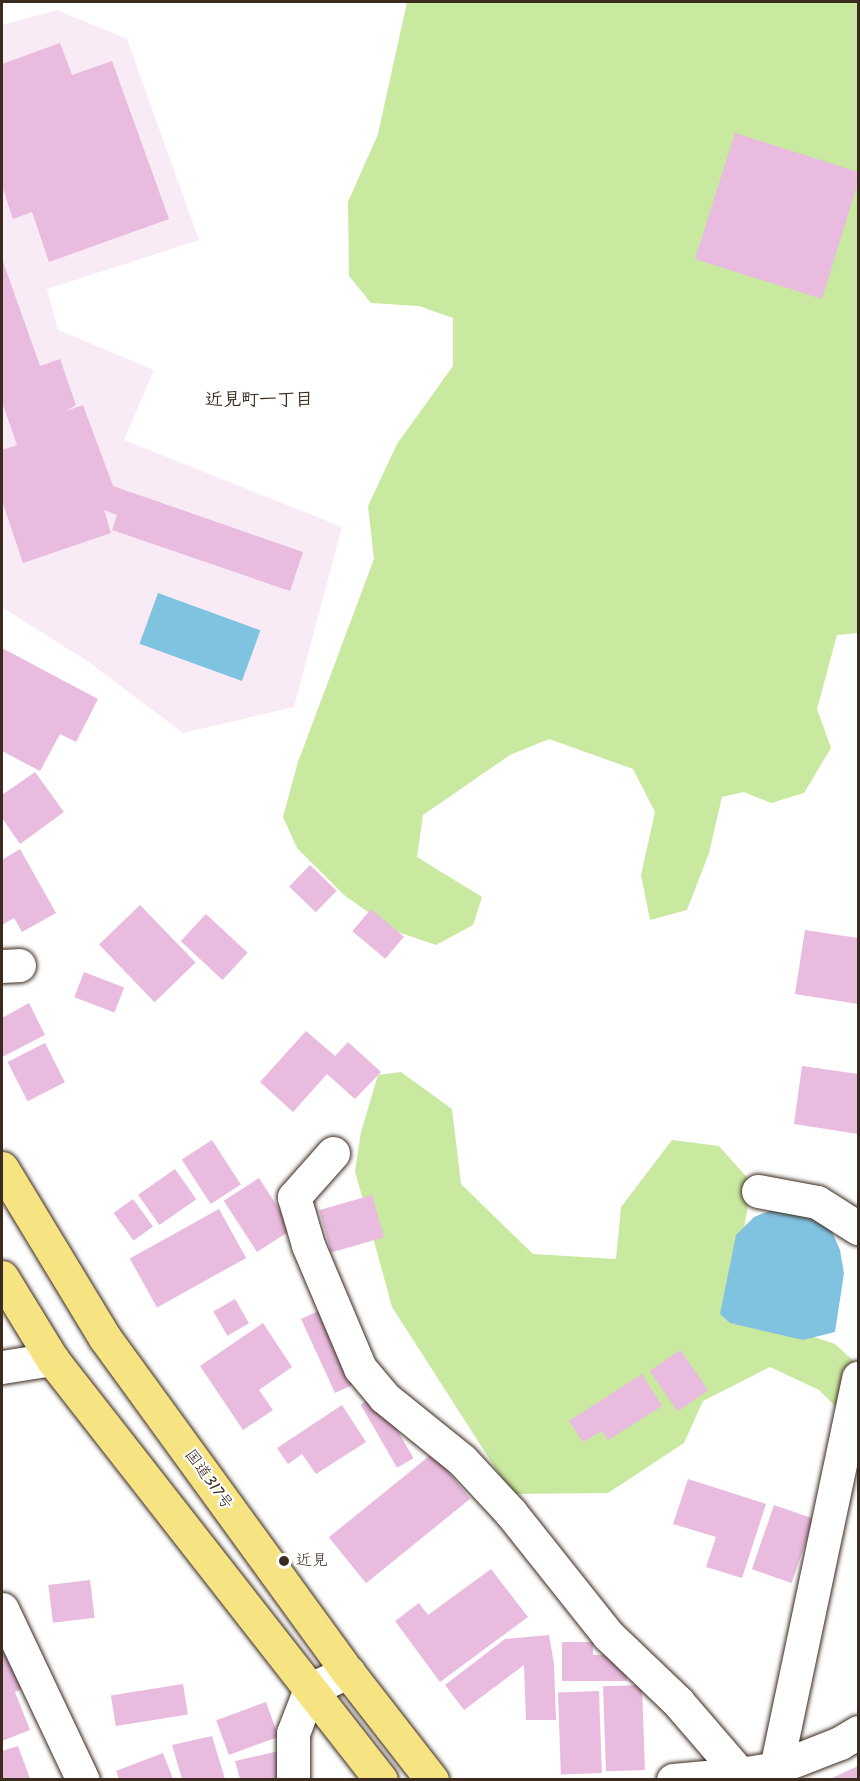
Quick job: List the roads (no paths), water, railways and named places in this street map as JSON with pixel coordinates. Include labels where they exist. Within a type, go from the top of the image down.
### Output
[{"type":"highway","name":"国道317号","points":[[2,1168],[105,1338],[348,1672],[432,1779]]},
{"type":"highway","points":[[2,1277],[52,1359],[381,1779]]},
{"type":"street","points":[[333,1153],[294,1197],[308,1245],[360,1368],[384,1397],[462,1460],[511,1513],[608,1635],[678,1702],[740,1774]]},
{"type":"street","points":[[758,1191],[817,1202],[858,1228]]},
{"type":"street","points":[[2,1367],[52,1359]]},
{"type":"street","points":[[793,1769],[858,1378]]},
{"type":"street","points":[[2,1609],[83,1779]]},
{"type":"street","points":[[293,1779],[293,1733],[310,1689],[348,1672]]},
{"type":"street","points":[[673,1779],[793,1769],[858,1732]]},
{"type":"water","points":[[158,593],[260,630],[242,681],[140,644]]},
{"type":"water","points":[[772,1210],[817,1219],[830,1227],[840,1250],[844,1273],[835,1332],[803,1340],[730,1323],[720,1314],[736,1235],[754,1217]]},
{"type":"place","name":"近見","points":[[284,1561]]},
{"type":"district","name":"近見町一丁目","points":[[259,401]]}]
